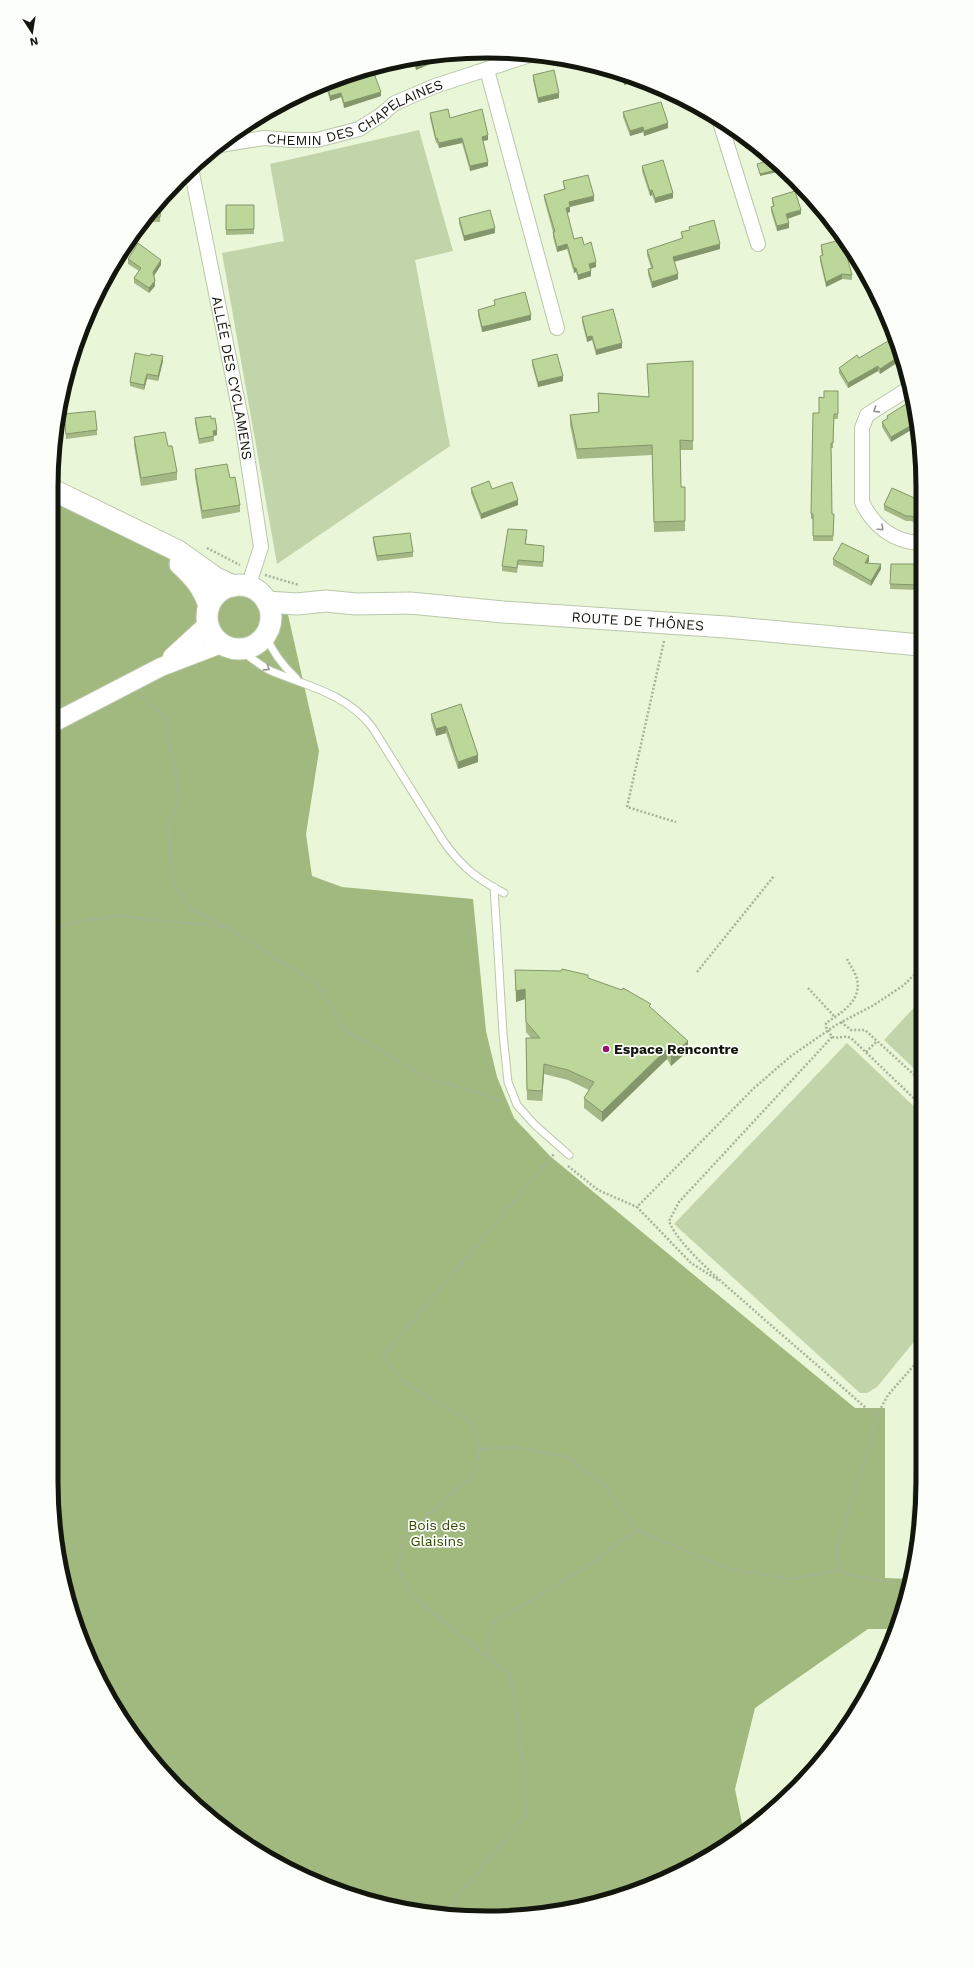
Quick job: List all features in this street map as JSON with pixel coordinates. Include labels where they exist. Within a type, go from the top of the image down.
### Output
[{"type":"main road","points":[[58,492],[178,551],[216,578],[245,581],[267,602],[271,613],[268,630],[253,646],[229,646],[210,632],[205,592],[195,578],[147,537]]},
{"type":"main road","points":[[208,615],[215,597],[223,590],[245,581]]},
{"type":"main road","name":"ROUTE DE THÔNES","points":[[267,602],[297,604],[326,601],[356,604],[410,603],[503,612],[726,627],[916,645]]},
{"type":"main road","name":"ROUTE DE THÔNES","points":[[268,630],[299,616],[356,604]]},
{"type":"street","name":"CHEMIN DES CHAPELAINES","points":[[232,142],[264,138],[317,140],[359,129],[395,104],[434,86],[518,59]]},
{"type":"street","points":[[487,70],[557,328]]},
{"type":"street","points":[[722,128],[758,244]]},
{"type":"street","name":"ALLÉE DES CYCLAMENS","points":[[193,175],[242,423],[260,547],[245,581]]},
{"type":"street","points":[[905,391],[868,415],[864,421],[862,428],[862,502],[874,521],[892,536],[900,541],[916,543]]},
{"type":"street","points":[[161,667],[208,615]]},
{"type":"street","points":[[58,720],[161,667],[229,646]]},
{"type":"lane","points":[[268,630],[272,651],[282,665],[299,680]]},
{"type":"lane","points":[[229,646],[270,670],[299,680],[343,700],[365,718],[456,858],[470,873],[504,893]]},
{"type":"lane","points":[[494,887],[508,1075],[517,1105],[535,1125],[569,1154]]},
{"type":"path","points":[[203,546],[245,581],[306,587]]},
{"type":"path","points":[[668,623],[628,808],[676,822]]},
{"type":"path","points":[[142,696],[166,720],[170,753],[174,759],[179,801],[169,823],[170,861],[173,884],[191,909],[226,927],[317,984],[345,1030],[425,1078],[517,1105]]},
{"type":"path","points":[[698,972],[774,876]]},
{"type":"path","points":[[58,928],[79,921],[118,916],[226,927]]},
{"type":"path","points":[[832,1038],[826,1023],[849,1008],[856,994],[857,980],[847,959]]},
{"type":"path","points":[[637,1207],[753,1089],[791,1056],[840,1022],[874,1005],[904,985],[916,973]]},
{"type":"path","points":[[808,988],[835,1017]]},
{"type":"path","points":[[840,1022],[851,1030],[865,1030],[916,1077]]},
{"type":"path","points":[[832,1038],[837,1039],[846,1036],[851,1038],[916,1100]]},
{"type":"path","points":[[832,1038],[679,1202],[670,1216],[670,1225],[682,1243],[722,1282],[876,1417]]},
{"type":"path","points":[[866,1052],[877,1041]]},
{"type":"path","points":[[446,1909],[526,1815],[520,1734],[510,1675],[412,1596],[398,1569],[402,1538],[472,1475],[480,1448],[472,1422],[414,1389],[400,1379],[383,1356],[560,1146]]},
{"type":"path","points":[[553,1155],[559,1160]]},
{"type":"path","points":[[565,1164],[598,1190],[637,1207],[691,1263],[722,1282]]},
{"type":"path","points":[[904,1581],[898,1583],[848,1575],[840,1570],[837,1560],[837,1548],[871,1440],[876,1417],[888,1395],[916,1364]]},
{"type":"path","points":[[480,1448],[515,1447],[566,1457],[602,1482],[636,1530],[728,1569],[790,1579],[840,1570]]},
{"type":"path","points":[[487,1657],[492,1623],[574,1574],[636,1530]]},
{"type":"green space","points":[[419,130],[453,251],[415,260],[450,446],[277,564],[222,253],[284,241],[270,164]]},
{"type":"green space","name":"Bois des Glaisins","points":[[58,492],[286,606],[319,751],[306,834],[312,876],[342,887],[473,899],[486,1031],[497,1077],[514,1118],[550,1156],[855,1408],[885,1408],[885,1578],[905,1579],[890,1629],[868,1629],[755,1708],[735,1789],[743,1826],[702,1854],[677,1867],[625,1888],[571,1903],[515,1910],[459,1910],[403,1903],[349,1888],[297,1867],[272,1854],[226,1822],[204,1805],[164,1765],[130,1720],[102,1672],[81,1620],[73,1593],[66,1566],[59,1510]]},
{"type":"green space","points":[[916,1005],[916,1070],[884,1040]]},
{"type":"green space","points":[[847,1043],[916,1108],[916,1339],[877,1387],[867,1393],[860,1393],[674,1224]]},
{"type":"green space","points":[[916,1423],[915,1510],[909,1557]]},
{"type":"building","points":[[554,70],[559,93],[538,98],[533,75]]},
{"type":"building","points":[[374,74],[381,92],[344,103],[341,93],[330,96],[328,89]]},
{"type":"building","points":[[661,102],[668,123],[644,131],[643,127],[630,131],[623,112]]},
{"type":"building","points":[[448,109],[450,118],[482,109],[488,135],[482,137],[488,162],[470,166],[462,138],[439,143],[437,138],[436,139],[430,113]]},
{"type":"building","points":[[663,160],[673,193],[655,198],[652,190],[650,191],[642,166]]},
{"type":"building","points":[[766,161],[776,170],[760,174],[757,164]]},
{"type":"building","points":[[588,175],[594,196],[569,202],[570,207],[566,208],[574,239],[582,237],[584,245],[591,242],[596,262],[589,264],[591,271],[578,275],[576,268],[574,268],[567,244],[557,247],[553,232],[555,232],[544,195],[565,189],[563,181]]},
{"type":"building","points":[[795,191],[801,210],[786,214],[789,223],[777,226],[771,207],[774,206],[772,198]]},
{"type":"building","points":[[226,205],[254,205],[254,229],[226,230]]},
{"type":"building","points":[[161,208],[160,217],[154,217]]},
{"type":"building","points":[[490,210],[495,228],[464,236],[459,218]]},
{"type":"building","points":[[714,220],[720,244],[673,257],[678,274],[652,282],[648,269],[653,268],[647,250],[683,238],[681,232],[690,230],[689,227]]},
{"type":"building","points":[[836,241],[841,244],[846,251],[852,275],[842,274],[826,282],[820,256],[823,255],[821,245]]},
{"type":"building","points":[[138,243],[161,260],[153,272],[155,281],[149,288],[134,278],[141,268],[128,259]]},
{"type":"building","points":[[525,292],[531,315],[482,327],[478,310],[495,305],[494,300]]},
{"type":"building","points":[[613,309],[622,343],[596,350],[592,336],[587,337],[582,317]]},
{"type":"building","points":[[888,341],[893,349],[896,358],[880,369],[878,366],[848,383],[839,368],[857,355],[859,358]]},
{"type":"building","points":[[135,353],[150,356],[151,354],[163,356],[158,376],[147,374],[144,385],[130,382]]},
{"type":"building","points":[[557,354],[563,376],[538,382],[532,360]]},
{"type":"building","points":[[693,361],[693,441],[680,440],[681,487],[685,487],[685,521],[654,522],[652,445],[577,449],[570,415],[599,412],[598,393],[649,397],[647,364]]},
{"type":"building","points":[[824,391],[838,391],[838,414],[834,414],[833,443],[831,443],[832,514],[834,514],[833,536],[813,536],[813,514],[811,514],[813,413],[819,413],[819,397],[824,398]]},
{"type":"building","points":[[908,403],[911,425],[891,437],[882,422],[888,418],[887,416]]},
{"type":"building","points":[[95,411],[97,430],[66,434],[64,414]]},
{"type":"building","points":[[211,416],[211,419],[215,418],[217,430],[213,431],[214,436],[199,439],[195,418]]},
{"type":"building","points":[[165,432],[168,446],[172,446],[177,472],[141,478],[134,437]]},
{"type":"building","points":[[227,464],[230,478],[235,477],[240,505],[202,511],[195,469]]},
{"type":"building","points":[[489,481],[492,489],[512,482],[518,500],[481,514],[471,488]]},
{"type":"building","points":[[892,488],[916,499],[916,518],[906,516],[884,505]]},
{"type":"building","points":[[508,529],[527,530],[525,544],[544,546],[543,562],[518,560],[517,568],[502,566]]},
{"type":"building","points":[[410,533],[413,552],[377,556],[373,537]]},
{"type":"building","points":[[842,543],[869,556],[865,563],[881,564],[871,581],[833,559]]},
{"type":"building","points":[[891,564],[916,564],[916,585],[890,584]]},
{"type":"building","points":[[461,704],[478,755],[458,762],[446,726],[436,729],[431,714]]},
{"type":"building","name":"Espace Rencontre","points":[[562,969],[588,975],[588,978],[622,990],[623,988],[651,1004],[649,1006],[688,1041],[671,1056],[667,1049],[602,1112],[584,1098],[594,1082],[568,1070],[544,1064],[542,1091],[527,1090],[526,1038],[540,1038],[526,1022],[525,989],[516,991],[515,970],[561,971]]},
{"type":"place","name":"Espace Rencontre","points":[[606,1049]]}]
